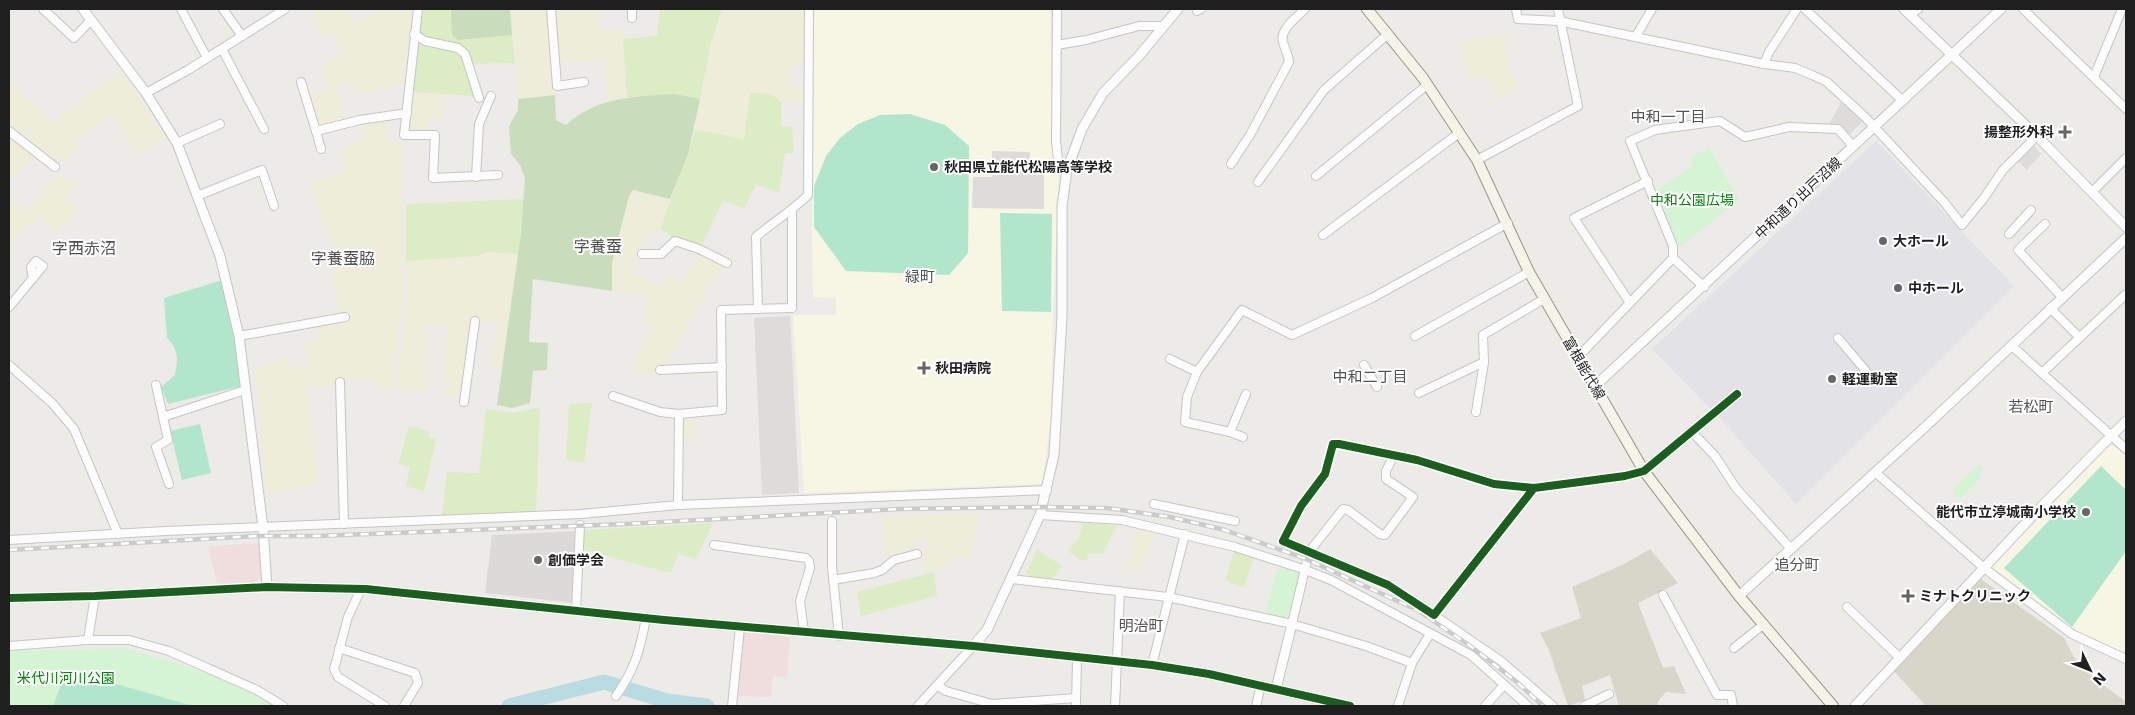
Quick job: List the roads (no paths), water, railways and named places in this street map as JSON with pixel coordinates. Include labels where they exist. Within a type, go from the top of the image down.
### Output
[{"type":"main road","name":"富根能代線","points":[[1368,9],[1427,85],[1477,160],[1508,223],[1529,272],[1644,471],[1739,596],[1833,706]]},
{"type":"street","points":[[42,9],[74,38],[91,20]]},
{"type":"street","points":[[83,9],[146,93],[177,143],[220,256],[239,336],[264,528],[267,587]]},
{"type":"street","points":[[182,9],[207,58]]},
{"type":"street","points":[[223,9],[242,36]]},
{"type":"street","points":[[146,93],[222,49],[285,9]]},
{"type":"street","points":[[418,9],[404,135],[435,134],[433,178],[498,175]]},
{"type":"street","points":[[551,9],[557,86],[584,82]]},
{"type":"street","points":[[632,9],[632,18]]},
{"type":"street","points":[[758,308],[756,237],[770,225],[792,211],[808,195],[809,9]]},
{"type":"street","points":[[1057,9],[1056,141],[1058,160],[1067,170]]},
{"type":"street","points":[[918,706],[987,630],[1040,515],[1054,455],[1062,317],[1062,206],[1067,170],[1082,129],[1103,93],[1138,57],[1178,9]]},
{"type":"street","points":[[1231,164],[1250,135],[1289,62],[1282,40],[1283,33],[1306,9]]},
{"type":"street","points":[[1516,9],[1518,19],[1560,21],[1764,64],[1795,68],[1828,82],[1866,118],[1962,224],[1984,198],[2003,170],[2037,136]]},
{"type":"street","points":[[1477,160],[1578,106],[1558,9]]},
{"type":"street","points":[[1636,36],[1652,9]]},
{"type":"street","points":[[1764,64],[1769,52],[1797,9]]},
{"type":"street","points":[[1805,9],[1903,100]]},
{"type":"street","name":"中和通り出戸沼線","points":[[1594,386],[1704,287],[2001,9]]},
{"type":"street","points":[[2023,9],[2126,110]]},
{"type":"street","points":[[2094,77],[2122,9],[2126,10]]},
{"type":"street","points":[[1911,11],[2126,227]]},
{"type":"street","points":[[1057,45],[1086,40],[1139,26],[1163,26]]},
{"type":"street","points":[[414,34],[425,41],[458,48],[465,54],[479,98]]},
{"type":"street","points":[[1258,182],[1324,90],[1388,34]]},
{"type":"street","points":[[222,49],[264,128]]},
{"type":"street","points":[[301,82],[321,149]]},
{"type":"street","points":[[1316,176],[1427,85]]},
{"type":"street","points":[[476,177],[479,124],[491,96]]},
{"type":"street","points":[[2120,103],[2126,96]]},
{"type":"street","points":[[316,131],[360,120],[407,112]]},
{"type":"street","points":[[1704,287],[1673,258],[1672,246],[1648,181],[1630,141],[1655,130],[1720,121],[1745,137],[1789,127],[1838,129],[1853,146]]},
{"type":"street","points":[[177,143],[220,124]]},
{"type":"street","points":[[9,131],[54,167]]},
{"type":"street","points":[[1323,235],[1459,133]]},
{"type":"street","points":[[2092,192],[2126,158]]},
{"type":"street","points":[[197,196],[262,170],[274,206]]},
{"type":"street","points":[[1630,303],[1574,218],[1648,181]]},
{"type":"street","points":[[2009,234],[2031,210]]},
{"type":"street","points":[[613,396],[660,412],[679,414],[722,410],[721,310],[792,308],[792,211]]},
{"type":"street","points":[[1243,437],[1230,432],[1185,422],[1187,396],[1197,372],[1242,310],[1292,335],[1372,298],[1508,223]]},
{"type":"street","points":[[2046,224],[2018,250],[2062,298]]},
{"type":"street","points":[[1739,596],[2012,346],[2126,238]]},
{"type":"street","points":[[642,254],[662,254],[675,241],[699,249],[727,263]]},
{"type":"street","points":[[1578,357],[1673,258]]},
{"type":"street","points":[[1415,336],[1529,272]]},
{"type":"street","points":[[9,307],[33,278]]},
{"type":"street","points":[[2042,373],[2126,294]]},
{"type":"street","points":[[1476,412],[1484,362],[1483,335],[1544,299]]},
{"type":"street","points":[[2050,308],[2079,337]]},
{"type":"street","points":[[239,336],[345,317]]},
{"type":"street","points":[[464,402],[475,321]]},
{"type":"street","points":[[1838,338],[1866,371]]},
{"type":"street","points":[[2012,346],[2126,449]]},
{"type":"street","points":[[1170,359],[1197,372]]},
{"type":"street","points":[[1419,393],[1484,362]]},
{"type":"street","points":[[9,365],[52,403],[74,429],[118,534]]},
{"type":"street","points":[[1364,365],[1376,387]]},
{"type":"street","points":[[660,370],[722,367]]},
{"type":"street","points":[[340,382],[344,524]]},
{"type":"street","points":[[156,385],[168,440],[156,447],[169,484]]},
{"type":"street","points":[[163,416],[245,390]]},
{"type":"street","points":[[1230,432],[1246,394]]},
{"type":"street","points":[[1553,706],[1501,661],[1388,585],[1283,541],[1302,506],[1324,474],[1333,444],[1441,466],[1494,484],[1534,488],[1625,476],[1644,471],[1737,394]]},
{"type":"street","points":[[678,505],[679,414]]},
{"type":"street","points":[[1855,706],[2038,510],[2126,421]]},
{"type":"street","points":[[1692,432],[1715,456],[1736,488],[1791,549]]},
{"type":"street","points":[[1276,689],[1309,552],[1343,510],[1348,510],[1380,534],[1386,535],[1413,498],[1386,478],[1386,471],[1394,455]]},
{"type":"street","points":[[1875,472],[1984,568],[2072,634],[2126,659]]},
{"type":"street","points":[[1434,615],[1534,488]]},
{"type":"street","points":[[9,540],[581,514],[678,505],[1047,490]]},
{"type":"street","points":[[1154,504],[1235,521]]},
{"type":"street","points":[[1040,515],[1122,520],[1236,547],[1304,569],[1331,580],[1471,655],[1528,706]]},
{"type":"street","points":[[832,521],[833,580],[839,636]]},
{"type":"street","points":[[576,611],[580,526]]},
{"type":"street","points":[[1152,665],[1185,534]]},
{"type":"street","points":[[714,545],[806,558],[809,561],[810,568],[800,601],[804,632]]},
{"type":"street","points":[[833,580],[874,573],[882,570],[894,560],[917,554]]},
{"type":"street","points":[[1011,579],[1168,597],[1292,624],[1366,646],[1412,663]]},
{"type":"street","points":[[9,598],[95,596],[267,587],[361,589],[740,627],[973,646],[1152,665],[1209,674],[1350,706]]},
{"type":"street","points":[[361,589],[348,617],[334,669],[338,676],[385,706]]},
{"type":"street","points":[[1115,706],[1120,592]]},
{"type":"street","points":[[1663,595],[1717,694],[1731,695],[1733,706]]},
{"type":"street","points":[[88,640],[95,596]]},
{"type":"street","points":[[1847,607],[1900,658]]},
{"type":"street","points":[[616,696],[626,682],[639,655],[646,618]]},
{"type":"street","points":[[1734,648],[1764,624]]},
{"type":"street","points":[[732,704],[740,627]]},
{"type":"street","points":[[1398,706],[1412,663],[1430,634]]},
{"type":"street","points":[[9,646],[88,640],[129,640],[169,651],[257,690],[283,706]]},
{"type":"street","points":[[339,648],[415,673],[418,683],[404,706]]},
{"type":"street","points":[[1076,706],[1077,658]]},
{"type":"street","points":[[1256,706],[1261,685]]},
{"type":"street","points":[[1485,706],[1504,685]]},
{"type":"street","points":[[938,686],[946,691],[992,704],[1076,698]]},
{"type":"street","points":[[1584,706],[1609,694]]},
{"type":"waterway","points":[[509,706],[604,682],[667,701],[707,706]]},
{"type":"railway","points":[[9,550],[256,536],[317,536],[625,524],[899,509],[1107,508],[1170,517],[1225,530],[1306,559],[1417,610],[1469,645],[1517,682],[1543,706]]},
{"type":"place","name":"揚整形外科","points":[[2065,132]]},
{"type":"place","name":"秋田県立能代松陽高等学校","points":[[934,167]]},
{"type":"place","name":"大ホール","points":[[1883,241]]},
{"type":"place","name":"中ホール","points":[[1898,288]]},
{"type":"place","name":"秋田病院","points":[[924,368]]},
{"type":"place","name":"軽運動室","points":[[1832,379]]},
{"type":"place","name":"能代市立渟城南小学校","points":[[2086,512]]},
{"type":"place","name":"創価学会","points":[[538,560]]},
{"type":"place","name":"ミナトクリニック","points":[[1908,596]]},
{"type":"district","name":"中和一丁目","points":[[1668,117]]},
{"type":"district","name":"字養蚕","points":[[598,246]]},
{"type":"district","name":"字西赤沼","points":[[84,248]]},
{"type":"district","name":"字養蚕脇","points":[[343,258]]},
{"type":"district","name":"緑町","points":[[920,277]]},
{"type":"district","name":"中和二丁目","points":[[1370,377]]},
{"type":"district","name":"若松町","points":[[2031,407]]},
{"type":"district","name":"追分町","points":[[1797,565]]},
{"type":"district","name":"明治町","points":[[1141,626]]},
{"type":"park label","name":"中和公園広場","points":[[1692,200]]},
{"type":"park label","name":"米代川河川公園","points":[[66,678]]}]
